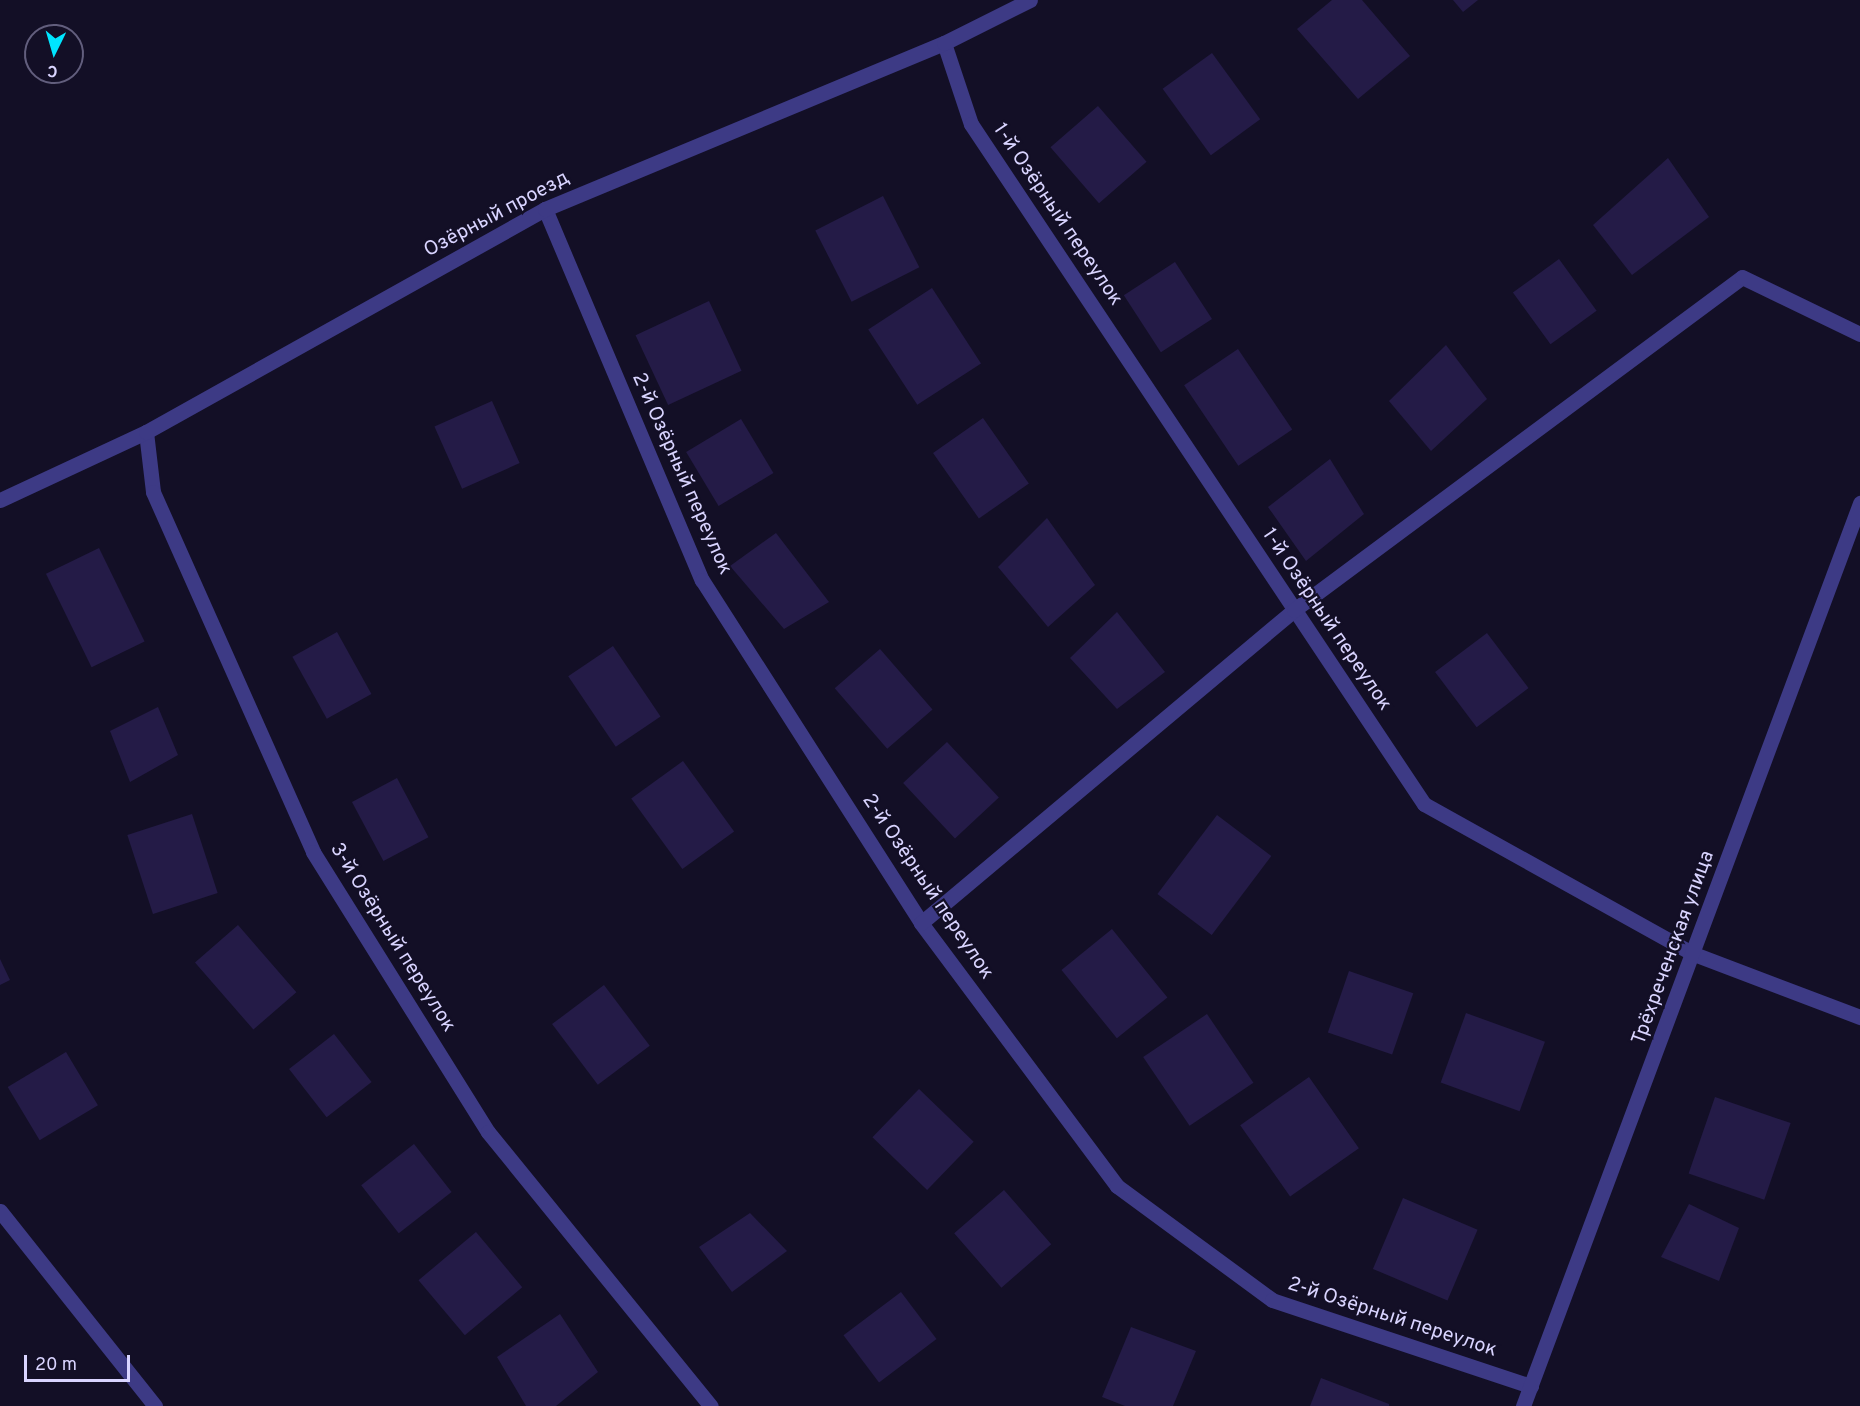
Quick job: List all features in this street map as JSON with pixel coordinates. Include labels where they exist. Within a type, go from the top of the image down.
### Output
[{"type":"street","name":"Озёрный проезд","points":[[0,500],[146,432],[545,209],[944,44],[1030,0]]},
{"type":"street","name":"1-й Озёрный переулок","points":[[944,44],[971,124],[1424,804],[1694,954],[1860,1017]]},
{"type":"street","name":"2-й Озёрный переулок","points":[[545,209],[702,580],[921,923],[1117,1186],[1272,1300],[1531,1386]]},
{"type":"street","points":[[921,923],[1294,610],[1742,277],[1860,334]]},
{"type":"street","name":"3-й Озёрный переулок","points":[[146,432],[153,492],[313,852],[488,1132],[711,1406]]},
{"type":"street","name":"Трёхреченская улица","points":[[1523,1406],[1694,954],[1860,503]]},
{"type":"street","points":[[0,1211],[155,1406]]},
{"type":"building","points":[[1332,0],[1362,0],[1410,56],[1358,99],[1297,29]]},
{"type":"building","points":[[1453,0],[1478,0],[1463,12]]},
{"type":"building","points":[[1212,53],[1260,119],[1211,155],[1163,89]]},
{"type":"building","points":[[1098,106],[1147,162],[1099,203],[1050,147]]},
{"type":"building","points":[[1668,158],[1709,217],[1632,275],[1593,225]]},
{"type":"building","points":[[883,196],[919,267],[852,302],[815,231]]},
{"type":"building","points":[[1559,259],[1597,311],[1551,344],[1513,293]]},
{"type":"building","points":[[1175,262],[1212,319],[1161,352],[1124,295]]},
{"type":"building","points":[[932,288],[981,363],[917,405],[868,329]]},
{"type":"building","points":[[709,301],[742,371],[668,405],[636,335]]},
{"type":"building","points":[[1446,345],[1487,399],[1431,451],[1389,401]]},
{"type":"building","points":[[1238,349],[1292,429],[1238,466],[1184,385]]},
{"type":"building","points":[[492,401],[520,463],[462,489],[434,427]]},
{"type":"building","points":[[983,418],[1029,484],[979,519],[933,453]]},
{"type":"building","points":[[741,419],[773,473],[719,506],[686,452]]},
{"type":"building","points":[[1330,459],[1364,514],[1306,561],[1268,507]]},
{"type":"building","points":[[1047,518],[1095,585],[1048,627],[998,567]]},
{"type":"building","points":[[776,533],[829,602],[784,629],[730,566]]},
{"type":"building","points":[[99,548],[145,641],[92,667],[46,574]]},
{"type":"building","points":[[1117,612],[1165,672],[1117,709],[1070,658]]},
{"type":"building","points":[[337,632],[371,694],[327,719],[292,657]]},
{"type":"building","points":[[1487,633],[1529,688],[1477,727],[1435,672]]},
{"type":"building","points":[[613,646],[661,716],[616,747],[568,676]]},
{"type":"building","points":[[880,649],[932,709],[887,749],[835,688]]},
{"type":"building","points":[[158,707],[178,755],[130,782],[110,731]]},
{"type":"building","points":[[947,742],[999,798],[955,839],[903,783]]},
{"type":"building","points":[[683,761],[734,831],[682,869],[631,799]]},
{"type":"building","points":[[397,778],[428,837],[383,861],[352,802]]},
{"type":"building","points":[[192,814],[218,893],[153,914],[127,835]]},
{"type":"building","points":[[1217,815],[1271,856],[1212,935],[1157,894]]},
{"type":"building","points":[[238,925],[296,992],[253,1030],[195,962]]},
{"type":"building","points":[[1112,929],[1167,997],[1117,1038],[1061,970]]},
{"type":"building","points":[[0,959],[10,980],[0,985]]},
{"type":"building","points":[[1349,971],[1413,993],[1392,1055],[1328,1032]]},
{"type":"building","points":[[604,985],[650,1046],[598,1085],[552,1024]]},
{"type":"building","points":[[1466,1013],[1545,1042],[1520,1111],[1441,1083]]},
{"type":"building","points":[[1207,1014],[1253,1083],[1190,1126],[1143,1057]]},
{"type":"building","points":[[334,1034],[372,1082],[327,1117],[289,1069]]},
{"type":"building","points":[[66,1052],[98,1105],[40,1140],[8,1087]]},
{"type":"building","points":[[1309,1077],[1359,1148],[1290,1196],[1240,1125]]},
{"type":"building","points":[[919,1089],[974,1142],[927,1190],[872,1137]]},
{"type":"building","points":[[1715,1097],[1791,1123],[1764,1200],[1689,1174]]},
{"type":"building","points":[[414,1144],[452,1192],[399,1233],[361,1185]]},
{"type":"building","points":[[1004,1190],[1051,1244],[1001,1288],[954,1233]]},
{"type":"building","points":[[1403,1198],[1478,1230],[1447,1301],[1373,1269]]},
{"type":"building","points":[[1689,1204],[1739,1228],[1719,1281],[1661,1257]]},
{"type":"building","points":[[750,1213],[787,1251],[732,1292],[699,1247]]},
{"type":"building","points":[[476,1232],[522,1287],[465,1335],[419,1280]]},
{"type":"building","points":[[901,1292],[937,1339],[879,1382],[843,1335]]},
{"type":"building","points":[[560,1314],[598,1372],[556,1406],[526,1406],[497,1357]]},
{"type":"building","points":[[1131,1327],[1196,1351],[1173,1406],[1125,1406],[1102,1397]]},
{"type":"building","points":[[1321,1378],[1389,1404],[1389,1406],[1310,1406]]}]
